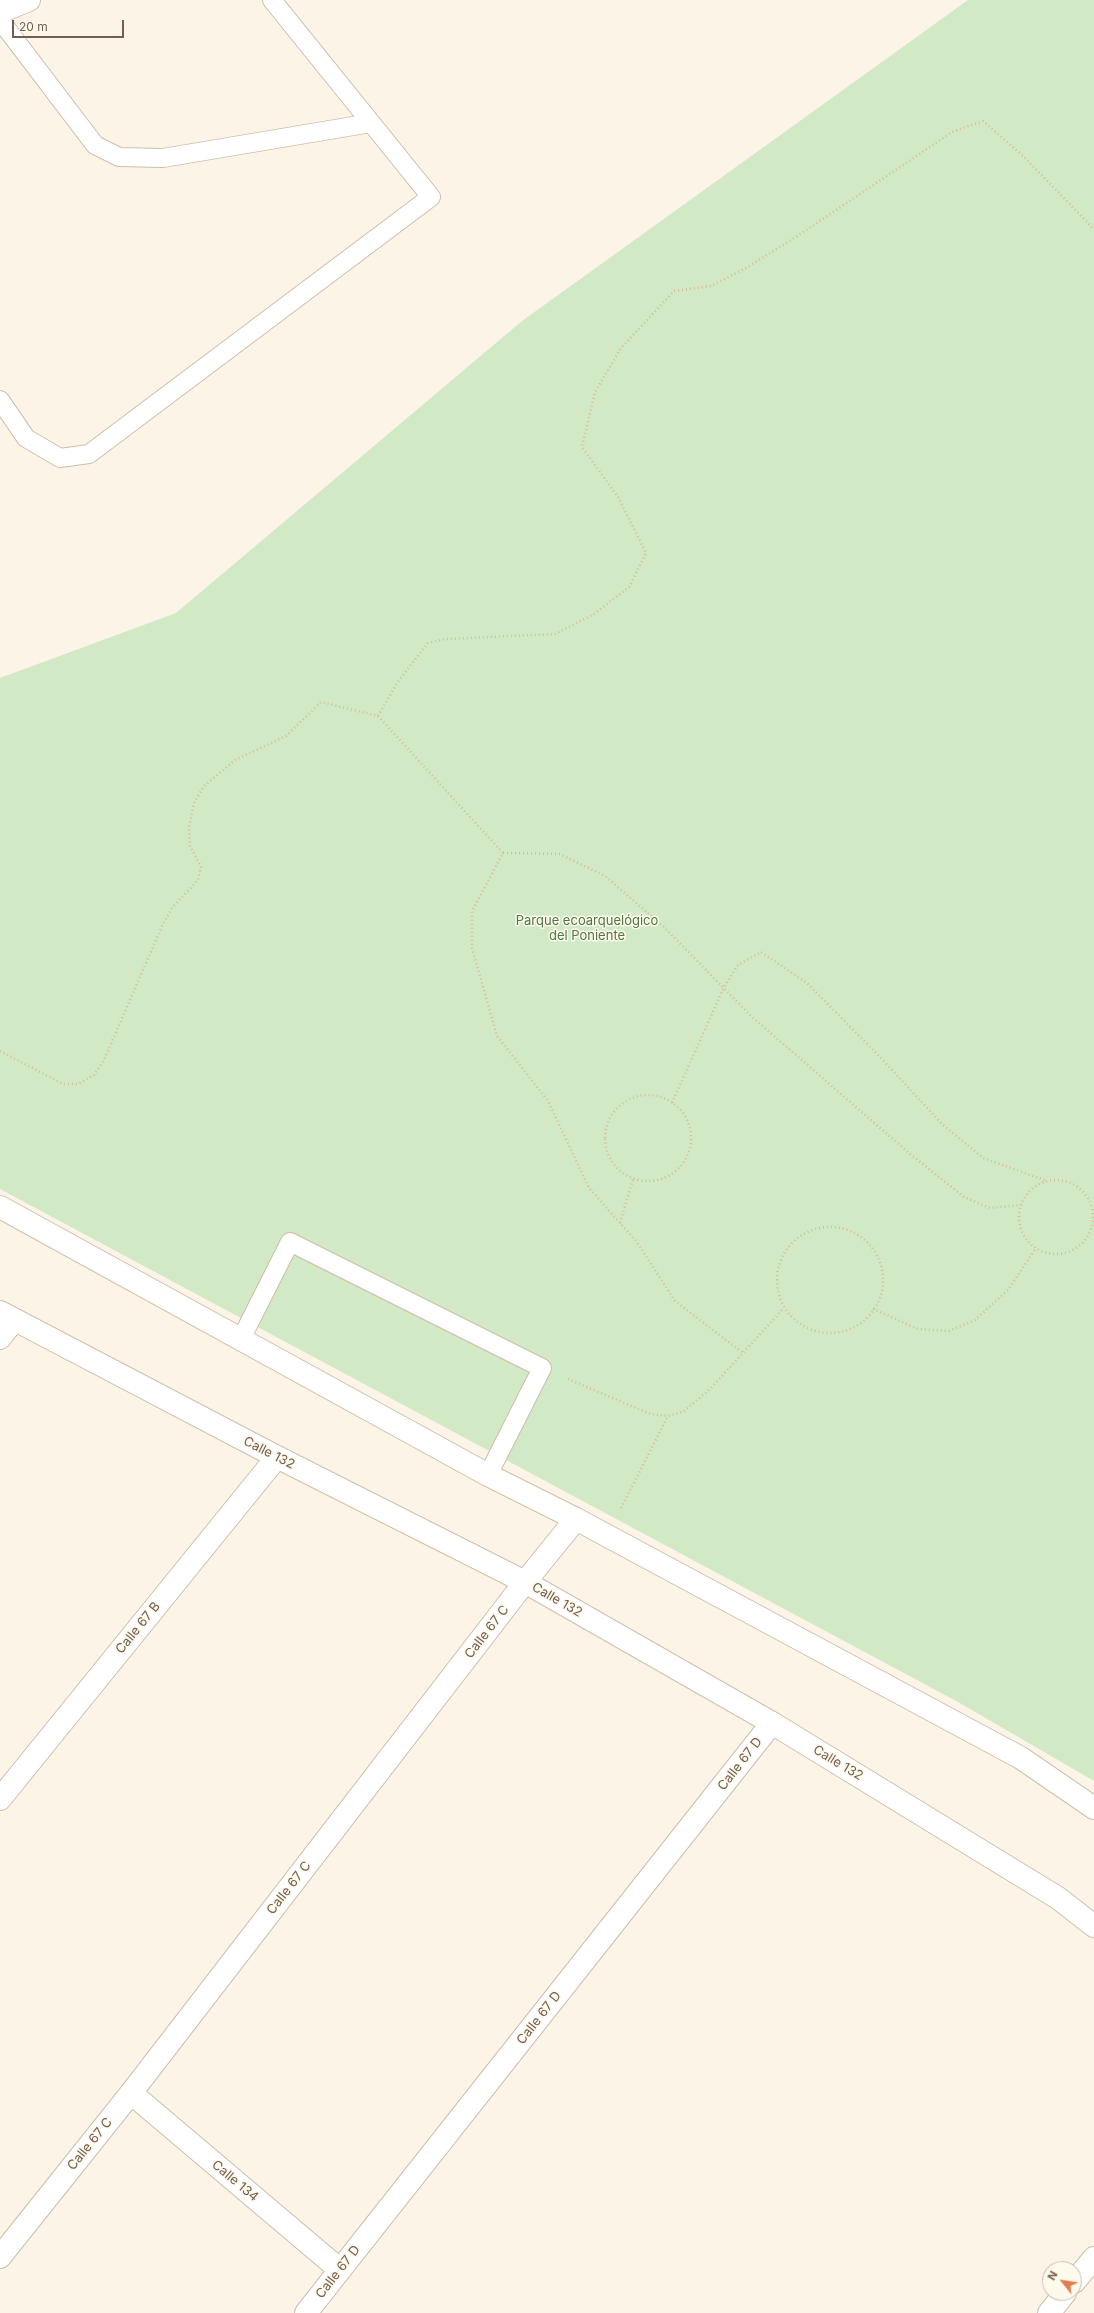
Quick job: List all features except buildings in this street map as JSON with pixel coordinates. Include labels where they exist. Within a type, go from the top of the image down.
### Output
[{"type":"street","points":[[0,12],[29,0]]},
{"type":"street","points":[[0,1207],[488,1475],[607,1535],[1021,1758],[1094,1808]]},
{"type":"street","points":[[0,1338],[7,1316]]},
{"type":"street","name":"Calle 132","points":[[7,1316],[277,1457],[525,1582],[772,1723],[1058,1898],[1094,1926]]},
{"type":"street","name":"Calle 67 B","points":[[0,1799],[277,1457]]},
{"type":"street","name":"Calle 67 C","points":[[0,2257],[131,2093],[525,1582],[576,1519]]},
{"type":"street","name":"Calle 67 D","points":[[306,2313],[772,1723]]},
{"type":"street","name":"Calle 134","points":[[131,2093],[340,2270]]},
{"type":"street","points":[[1082,2272],[1094,2258]]},
{"type":"street","points":[[1049,2313],[1059,2301]]},
{"type":"lane","points":[[0,400],[26,438],[60,458],[89,454],[431,197],[272,0]]},
{"type":"lane","points":[[0,20],[95,145],[119,157],[163,158],[371,122]]},
{"type":"lane","points":[[241,1339],[290,1242],[542,1368],[488,1475]]},
{"type":"path","points":[[378,716],[399,680],[428,643],[445,639],[555,634],[594,614],[629,587],[646,553],[618,497],[582,447],[595,392],[621,348],[674,291],[712,286],[746,268],[800,235],[952,132],[983,121],[1023,156],[1094,229]]},
{"type":"path","points":[[0,1051],[63,1084],[78,1084],[94,1074],[104,1060],[162,926],[172,908],[198,880],[201,867],[190,846],[189,828],[194,803],[204,786],[235,760],[286,736],[321,702],[378,716],[503,853],[560,854],[605,876],[663,926],[751,1016],[837,1092],[964,1197],[990,1208],[1021,1205]]},
{"type":"path","points":[[503,853],[472,911],[472,948],[497,1036],[548,1101],[589,1188],[637,1242],[675,1301],[743,1353]]},
{"type":"path","points":[[672,1103],[724,987],[738,965],[761,952],[807,983],[881,1058],[942,1124],[983,1158],[1047,1181],[1065,1182],[1082,1190],[1089,1199],[1093,1211],[1093,1223],[1089,1235],[1081,1244],[1071,1251],[1053,1254],[1036,1248],[1027,1240],[1021,1229],[1021,1205],[1036,1186],[1047,1181]]},
{"type":"path","points":[[647,1095],[660,1097],[672,1103],[682,1112],[689,1124],[691,1137],[689,1150],[684,1163],[663,1179],[648,1181],[633,1179],[621,1171],[611,1160],[606,1146],[606,1131],[611,1117],[621,1106],[633,1098],[647,1095]]},
{"type":"path","points":[[620,1223],[633,1179]]},
{"type":"path","points":[[822,1227],[840,1227],[856,1234],[869,1244],[879,1259],[882,1282],[881,1293],[873,1309],[862,1322],[851,1327],[829,1333],[812,1330],[796,1321],[784,1308],[778,1292],[777,1274],[782,1257],[791,1243],[806,1232],[822,1227]]},
{"type":"path","points":[[873,1309],[918,1329],[949,1331],[975,1320],[1008,1290],[1036,1248]]},
{"type":"path","points":[[542,1368],[650,1414],[668,1416],[683,1412],[710,1389],[784,1308]]},
{"type":"path","points":[[607,1535],[668,1416]]},
{"type":"green space","name":"Parque ecoarquelógico del Poniente","points":[[968,0],[1094,0],[1094,1781],[958,1702],[0,1189],[0,678],[176,613],[522,321]]}]
